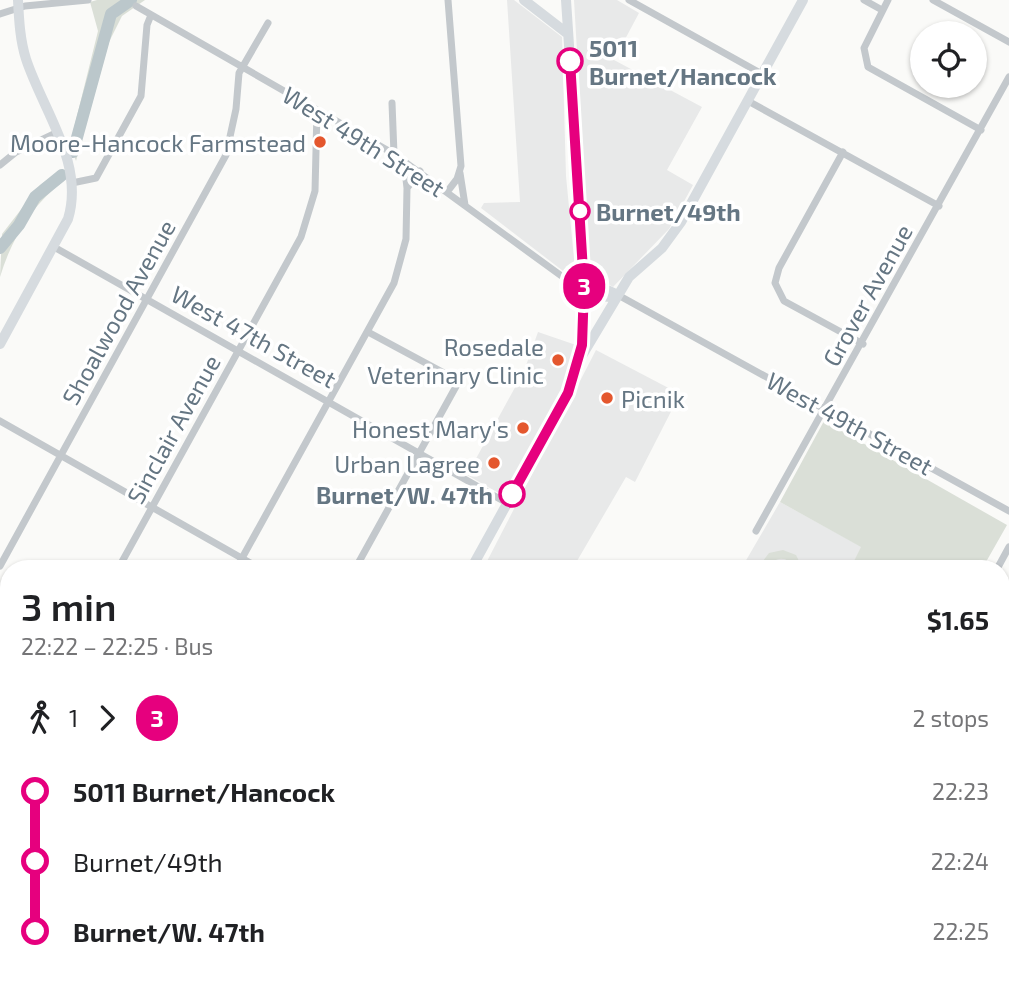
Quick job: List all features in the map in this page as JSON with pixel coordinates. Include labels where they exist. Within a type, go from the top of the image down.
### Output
[{"type":"street","points":[[0,13],[18,4],[88,0]]},
{"type":"street","points":[[448,0],[464,205]]},
{"type":"street","points":[[524,0],[568,34]]},
{"type":"street","points":[[476,560],[568,393],[579,361],[584,330],[584,287],[566,0]]},
{"type":"street","points":[[629,0],[762,74]]},
{"type":"street","points":[[579,361],[629,277],[662,248],[681,222],[803,0]]},
{"type":"street","points":[[864,0],[882,10]]},
{"type":"street","points":[[888,0],[864,48],[868,67],[981,130]]},
{"type":"street","points":[[933,0],[1009,42]]},
{"type":"street","points":[[0,344],[54,247],[71,209],[72,183],[68,159],[27,60],[18,4]]},
{"type":"street","name":"West 49th Street","points":[[136,6],[421,171],[567,280],[584,287],[592,284],[618,295],[1009,510]]},
{"type":"street","points":[[72,183],[96,178],[141,96],[147,24],[151,15]]},
{"type":"street","name":"Shoalwood Avenue","points":[[3,560],[226,155],[236,109],[239,73],[268,23]]},
{"type":"street","name":"Grover Avenue","points":[[757,531],[1009,77]]},
{"type":"street","points":[[748,101],[939,206]]},
{"type":"street","points":[[392,103],[394,154]]},
{"type":"street","name":"Sinclair Avenue","points":[[123,560],[301,237],[309,214],[316,175],[317,110]]},
{"type":"street","points":[[0,165],[16,152],[56,133]]},
{"type":"street","points":[[843,152],[776,273],[776,289],[784,301],[863,344]]},
{"type":"street","points":[[242,558],[368,332],[401,264],[408,224],[404,161]]},
{"type":"street","points":[[407,188],[421,171]]},
{"type":"street","points":[[447,192],[460,173]]},
{"type":"street","name":"West 47th Street","points":[[54,247],[507,503]]},
{"type":"street","points":[[360,560],[459,381],[368,332]]},
{"type":"street","points":[[0,421],[245,560]]},
{"type":"shaded area","points":[[145,0],[122,16],[109,42],[76,161],[70,144],[98,31],[90,2]]},
{"type":"shaded area","points":[[507,0],[514,0],[562,37],[566,176],[575,269],[572,274],[567,274],[481,208],[484,203],[520,202]]},
{"type":"shaded area","points":[[574,0],[617,0],[639,13],[614,60],[702,107],[667,170],[693,185],[669,229],[613,287],[590,274]]},
{"type":"shaded area","points":[[59,171],[64,181],[42,200],[24,224],[0,277],[2,234],[40,185]]},
{"type":"shaded area","points":[[538,332],[576,345],[561,391],[504,496],[467,475],[524,371]]},
{"type":"shaded area","points":[[596,350],[680,394],[635,482],[626,477],[578,560],[488,560]]},
{"type":"shaded area","points":[[824,421],[1007,525],[987,560],[854,560],[861,547],[780,502]]},
{"type":"shaded area","points":[[780,502],[862,547],[855,560],[746,560]]},
{"type":"shaded area","points":[[783,550],[796,555],[798,560],[764,560],[769,553]]},
{"type":"waterway","points":[[73,152],[111,14],[131,0]]},
{"type":"waterway","points":[[0,248],[19,225],[35,197],[62,175]]},
{"type":"bus line","name":"3","points":[[512,494],[568,393],[582,345],[584,287],[570,61]]},
{"type":"place","name":"5011 Burnet/Hancock","points":[[570,61]]},
{"type":"place","name":"Moore-Hancock Farmstead","points":[[320,142]]},
{"type":"place","name":"Burnet/49th","points":[[580,211]]},
{"type":"place","name":"Rosedale Veterinary Clinic","points":[[558,360]]},
{"type":"place","name":"Picnik","points":[[607,398]]},
{"type":"place","name":"Honest Mary's","points":[[523,428]]},
{"type":"place","name":"Urban Lagree","points":[[494,463]]},
{"type":"place","name":"Burnet/W. 47th","points":[[512,494]]}]
